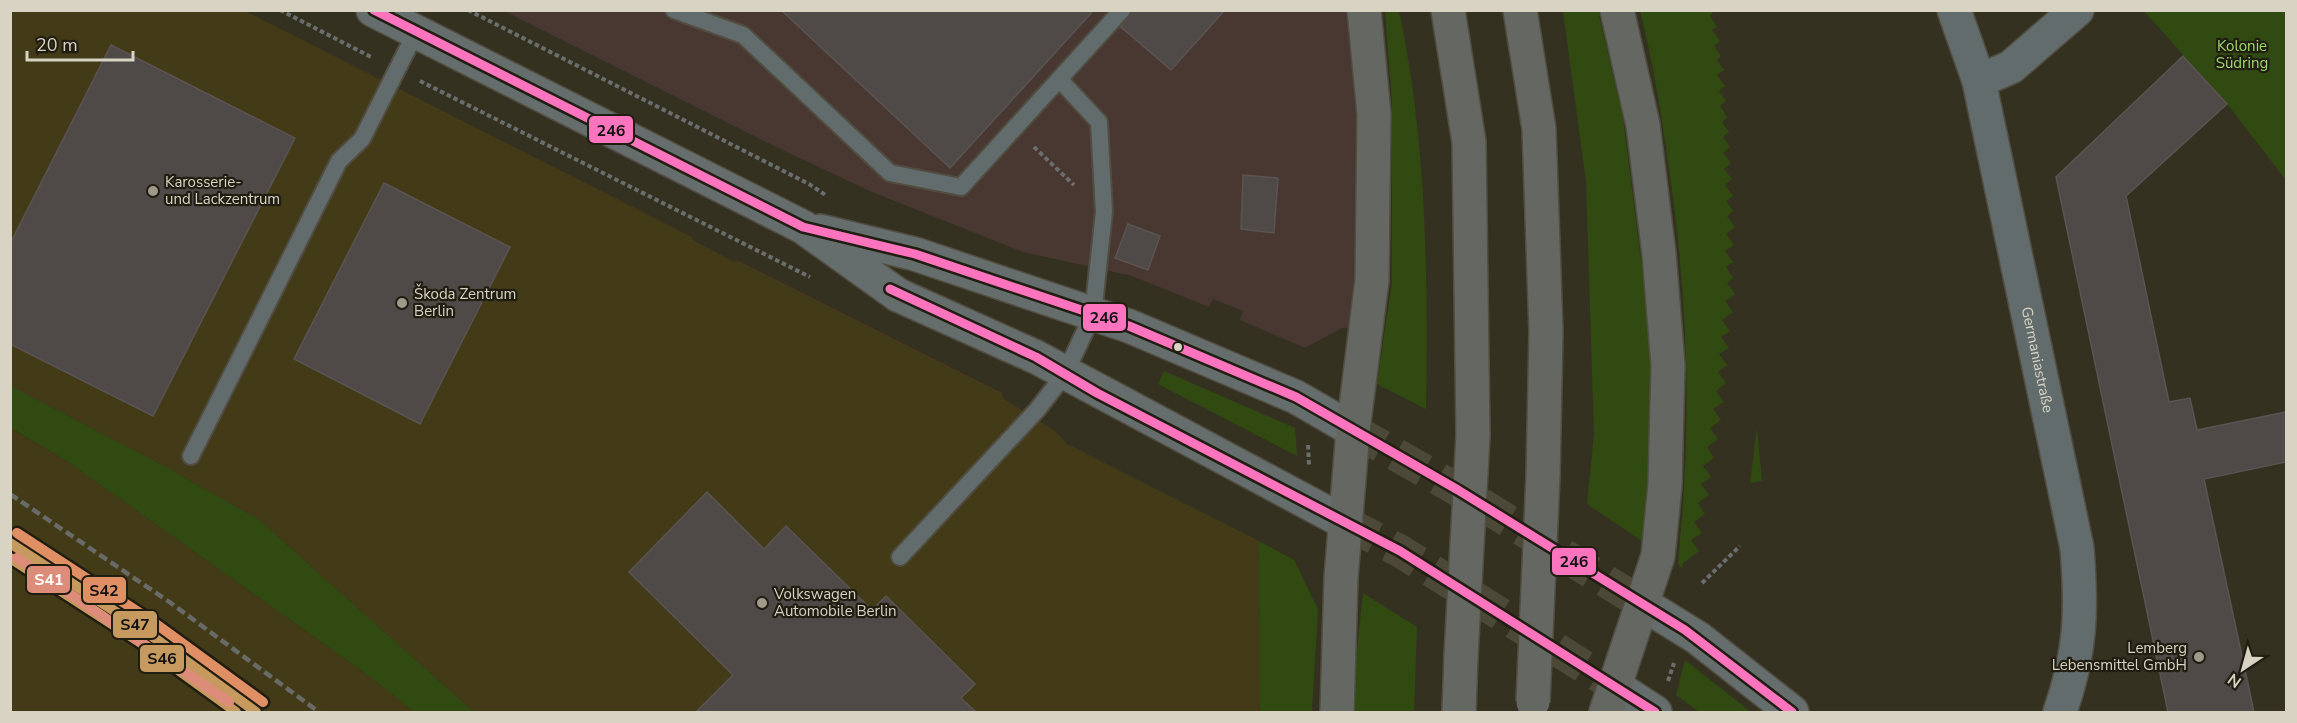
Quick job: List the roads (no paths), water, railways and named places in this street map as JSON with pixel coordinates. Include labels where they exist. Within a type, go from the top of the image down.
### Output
[{"type":"highway","points":[[1337,712],[1353,430],[1372,280],[1374,114],[1364,10]]},
{"type":"highway","points":[[1448,10],[1469,142],[1473,435],[1459,712]]},
{"type":"highway","points":[[1520,10],[1539,129],[1546,332],[1543,476],[1533,707]]},
{"type":"highway","points":[[1611,699],[1658,556],[1665,485],[1668,365],[1659,254],[1643,125],[1617,10]]},
{"type":"street","points":[[373,10],[803,227],[898,295],[1036,357],[1346,523]]},
{"type":"street","name":"Germaniastraße","points":[[1954,10],[1979,81],[2077,548],[2081,603],[2078,650],[2060,712]]},
{"type":"street","points":[[1979,81],[2011,67],[2077,10]]},
{"type":"street","points":[[803,227],[915,254],[1181,346],[1296,397],[1353,430]]},
{"type":"street","points":[[1643,604],[1698,638],[1792,712]]},
{"type":"street","points":[[1611,699],[1660,700]]},
{"type":"lane","points":[[674,10],[743,35],[890,174],[960,187],[1122,10]]},
{"type":"lane","points":[[191,456],[339,161],[362,139],[416,32]]},
{"type":"lane","points":[[900,556],[1037,410],[1065,374],[1093,314],[1104,212],[1099,122],[1059,79]]},
{"type":"tunnel","points":[[1353,430],[1458,490],[1643,604]]},
{"type":"tunnel","points":[[1346,523],[1400,551],[1615,686]]},
{"type":"railway","points":[[10,494],[168,601],[319,712]]},
{"type":"place","name":"Karosserie- und Lackzentrum","points":[[153,191]]},
{"type":"place","name":"Škoda Zentrum Berlin","points":[[402,303]]},
{"type":"place","name":"Volkswagen Automobile Berlin","points":[[762,603]]},
{"type":"place","name":"Lemberg Lebensmittel GmbH","points":[[2199,657]]},
{"type":"park label","name":"Kolonie Südring","points":[[2242,54]]}]
